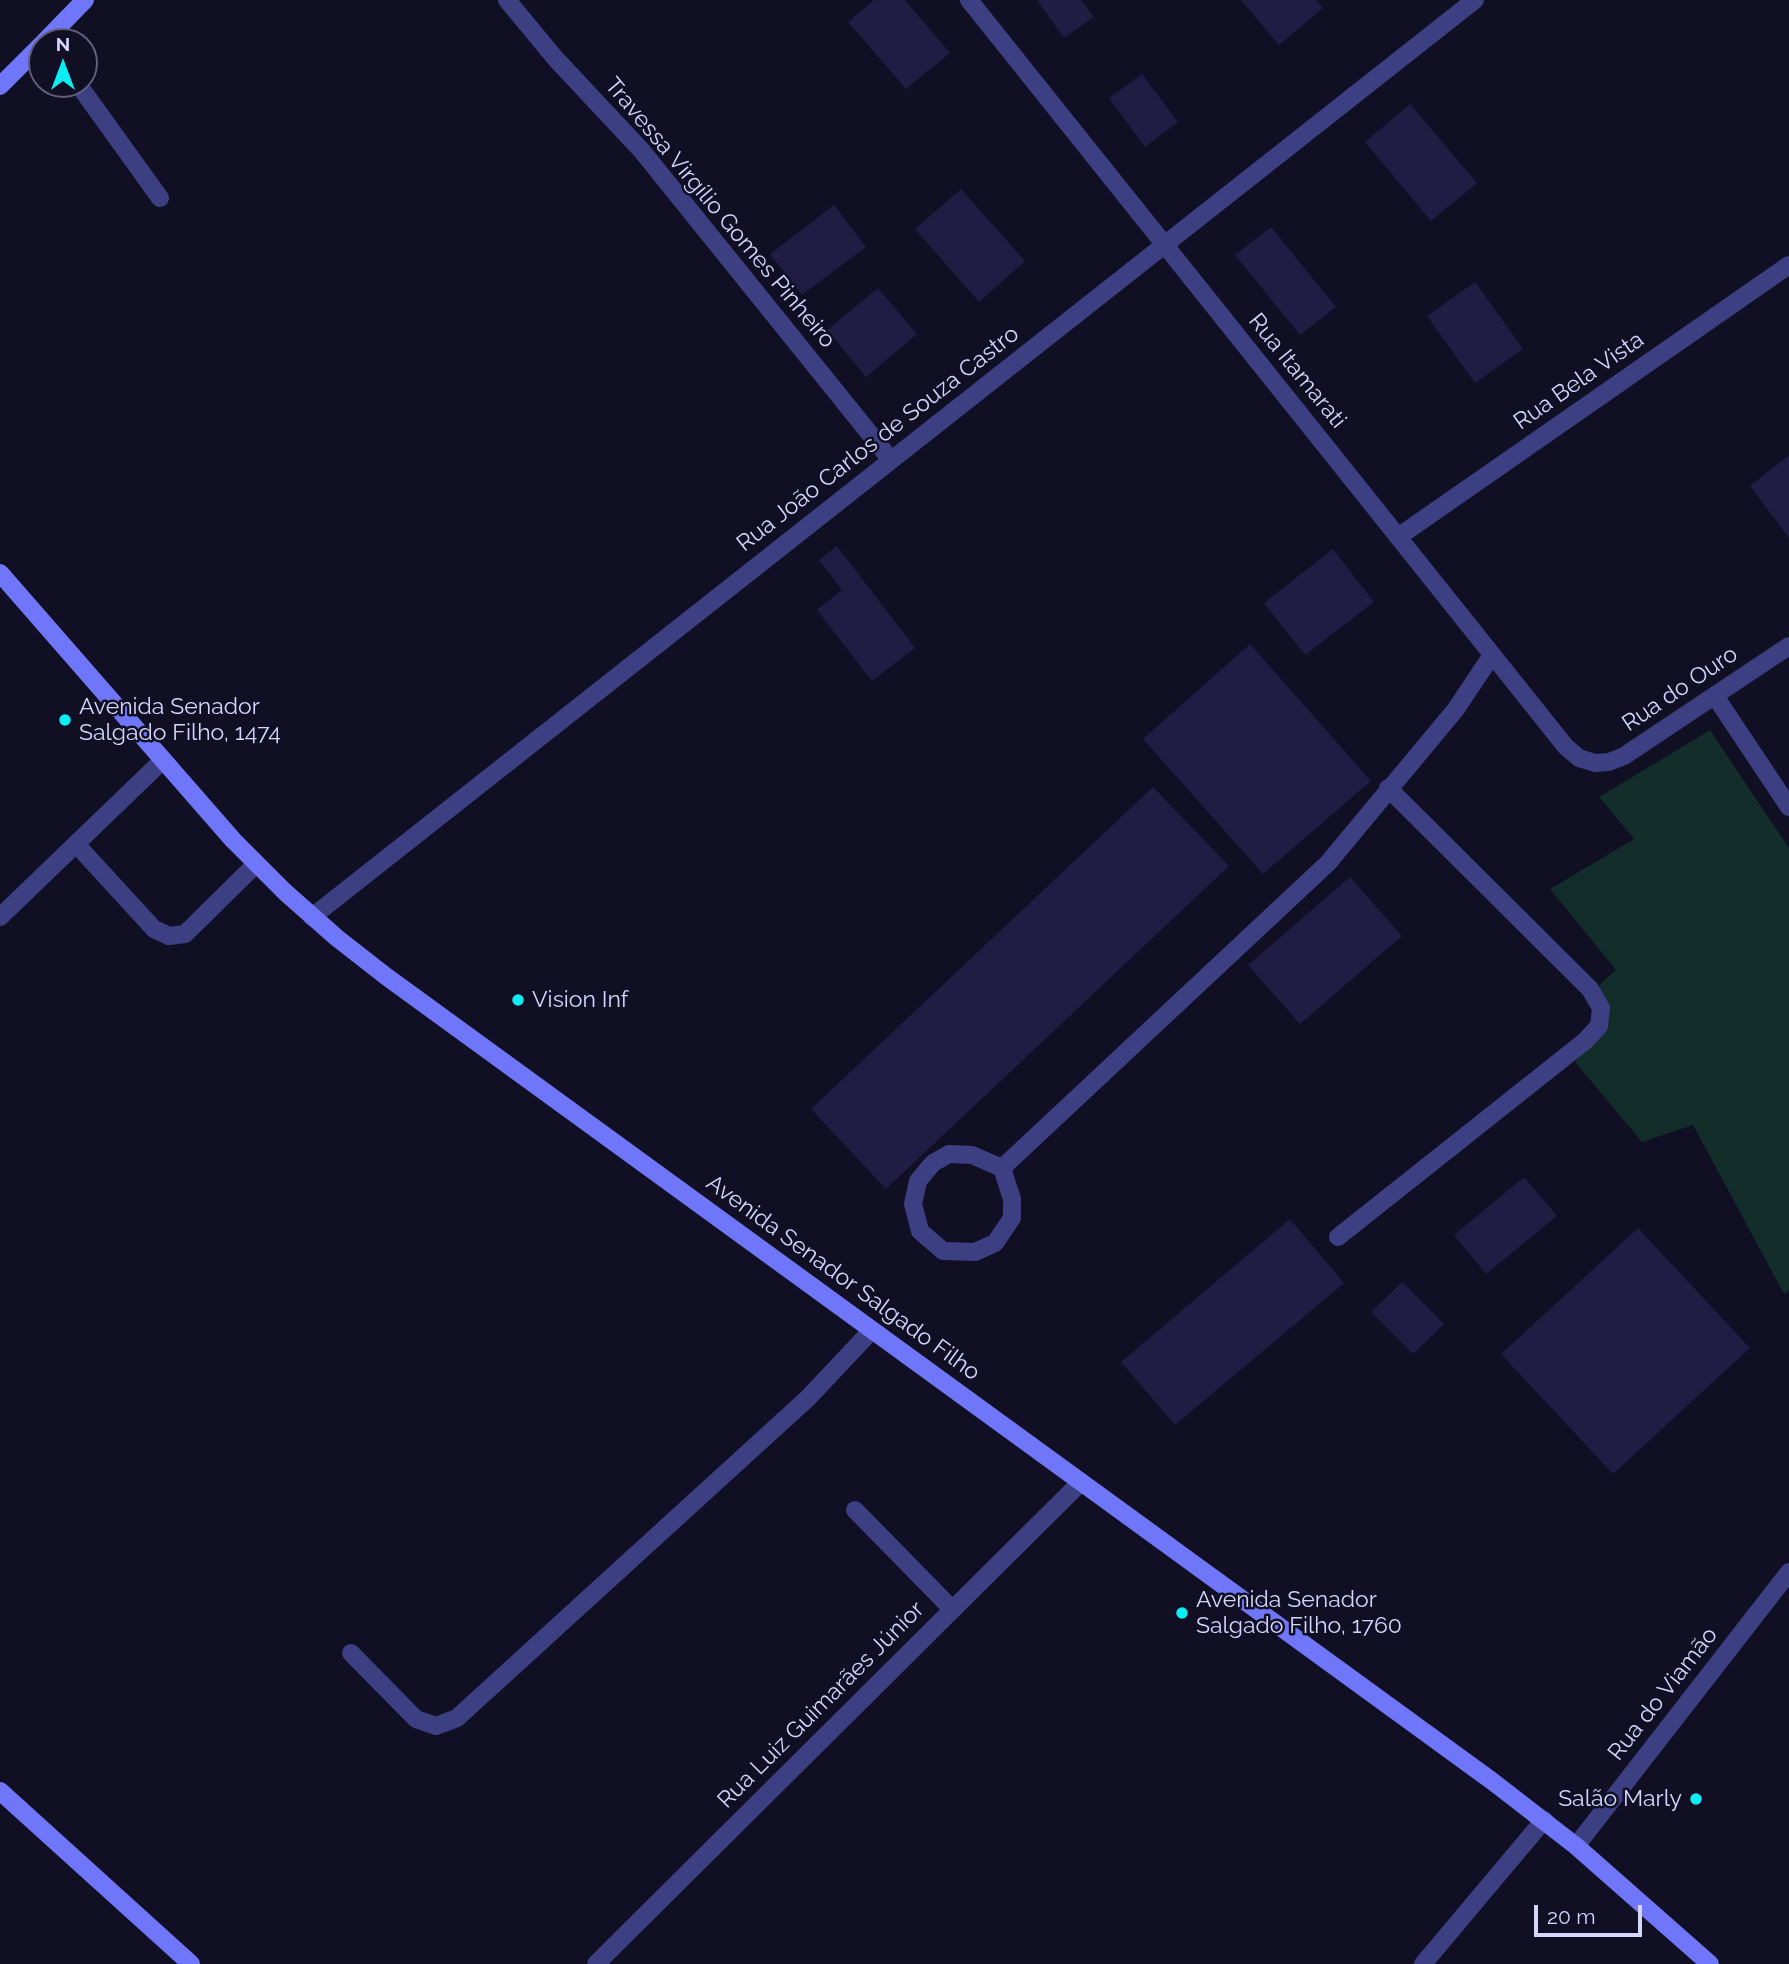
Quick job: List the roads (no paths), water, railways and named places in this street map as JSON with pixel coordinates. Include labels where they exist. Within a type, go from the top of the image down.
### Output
[{"type":"main road","points":[[59,28],[85,0]]},
{"type":"main road","points":[[0,86],[28,59]]},
{"type":"main road","name":"Avenida Senador Salgado Filho","points":[[0,573],[162,761],[256,864],[312,916],[387,977],[1544,1821],[1710,1964]]},
{"type":"main road","points":[[0,1791],[191,1964]]},
{"type":"street","name":"Travessa Virgílio Gomes Pinheiro","points":[[507,0],[555,58],[642,151],[891,460]]},
{"type":"street","name":"Rua Itamarati","points":[[969,0],[1566,747],[1579,758],[1595,763]]},
{"type":"street","name":"Rua João Carlos de Souza Castro","points":[[312,916],[1475,0]]},
{"type":"street","points":[[88,98],[160,198]]},
{"type":"street","name":"Rua Bela Vista","points":[[1398,537],[1789,265]]},
{"type":"street","name":"Rua do Ouro","points":[[1595,763],[1609,762],[1624,756],[1789,646]]},
{"type":"street","points":[[1002,1168],[1328,863],[1456,709],[1492,655]]},
{"type":"street","points":[[1715,696],[1789,807]]},
{"type":"street","points":[[0,917],[162,761]]},
{"type":"street","points":[[1338,1237],[1585,1041],[1599,1026],[1601,1008],[1590,989],[1388,788]]},
{"type":"street","points":[[76,844],[154,929],[169,936],[185,934],[256,864]]},
{"type":"street","points":[[949,1154],[971,1155],[1002,1168],[1012,1199],[1012,1218],[995,1243],[975,1252],[943,1251],[920,1231],[913,1204],[918,1181],[933,1163],[949,1154]]},
{"type":"street","points":[[351,1653],[416,1719],[436,1726],[457,1718],[808,1398],[872,1330]]},
{"type":"street","name":"Rua Luiz Guimarães Júnior","points":[[596,1964],[1081,1482]]},
{"type":"street","points":[[855,1510],[952,1609]]},
{"type":"street","name":"Rua do Viamão","points":[[1576,1846],[1789,1572]]},
{"type":"street","points":[[1423,1964],[1544,1821]]},
{"type":"place","name":"Avenida Senador Salgado Filho, 1474","points":[[65,720]]},
{"type":"place","name":"Vision Inf","points":[[518,1000]]},
{"type":"place","name":"Avenida Senador Salgado Filho, 1760","points":[[1182,1613]]},
{"type":"place","name":"Salão Marly","points":[[1696,1799]]}]
